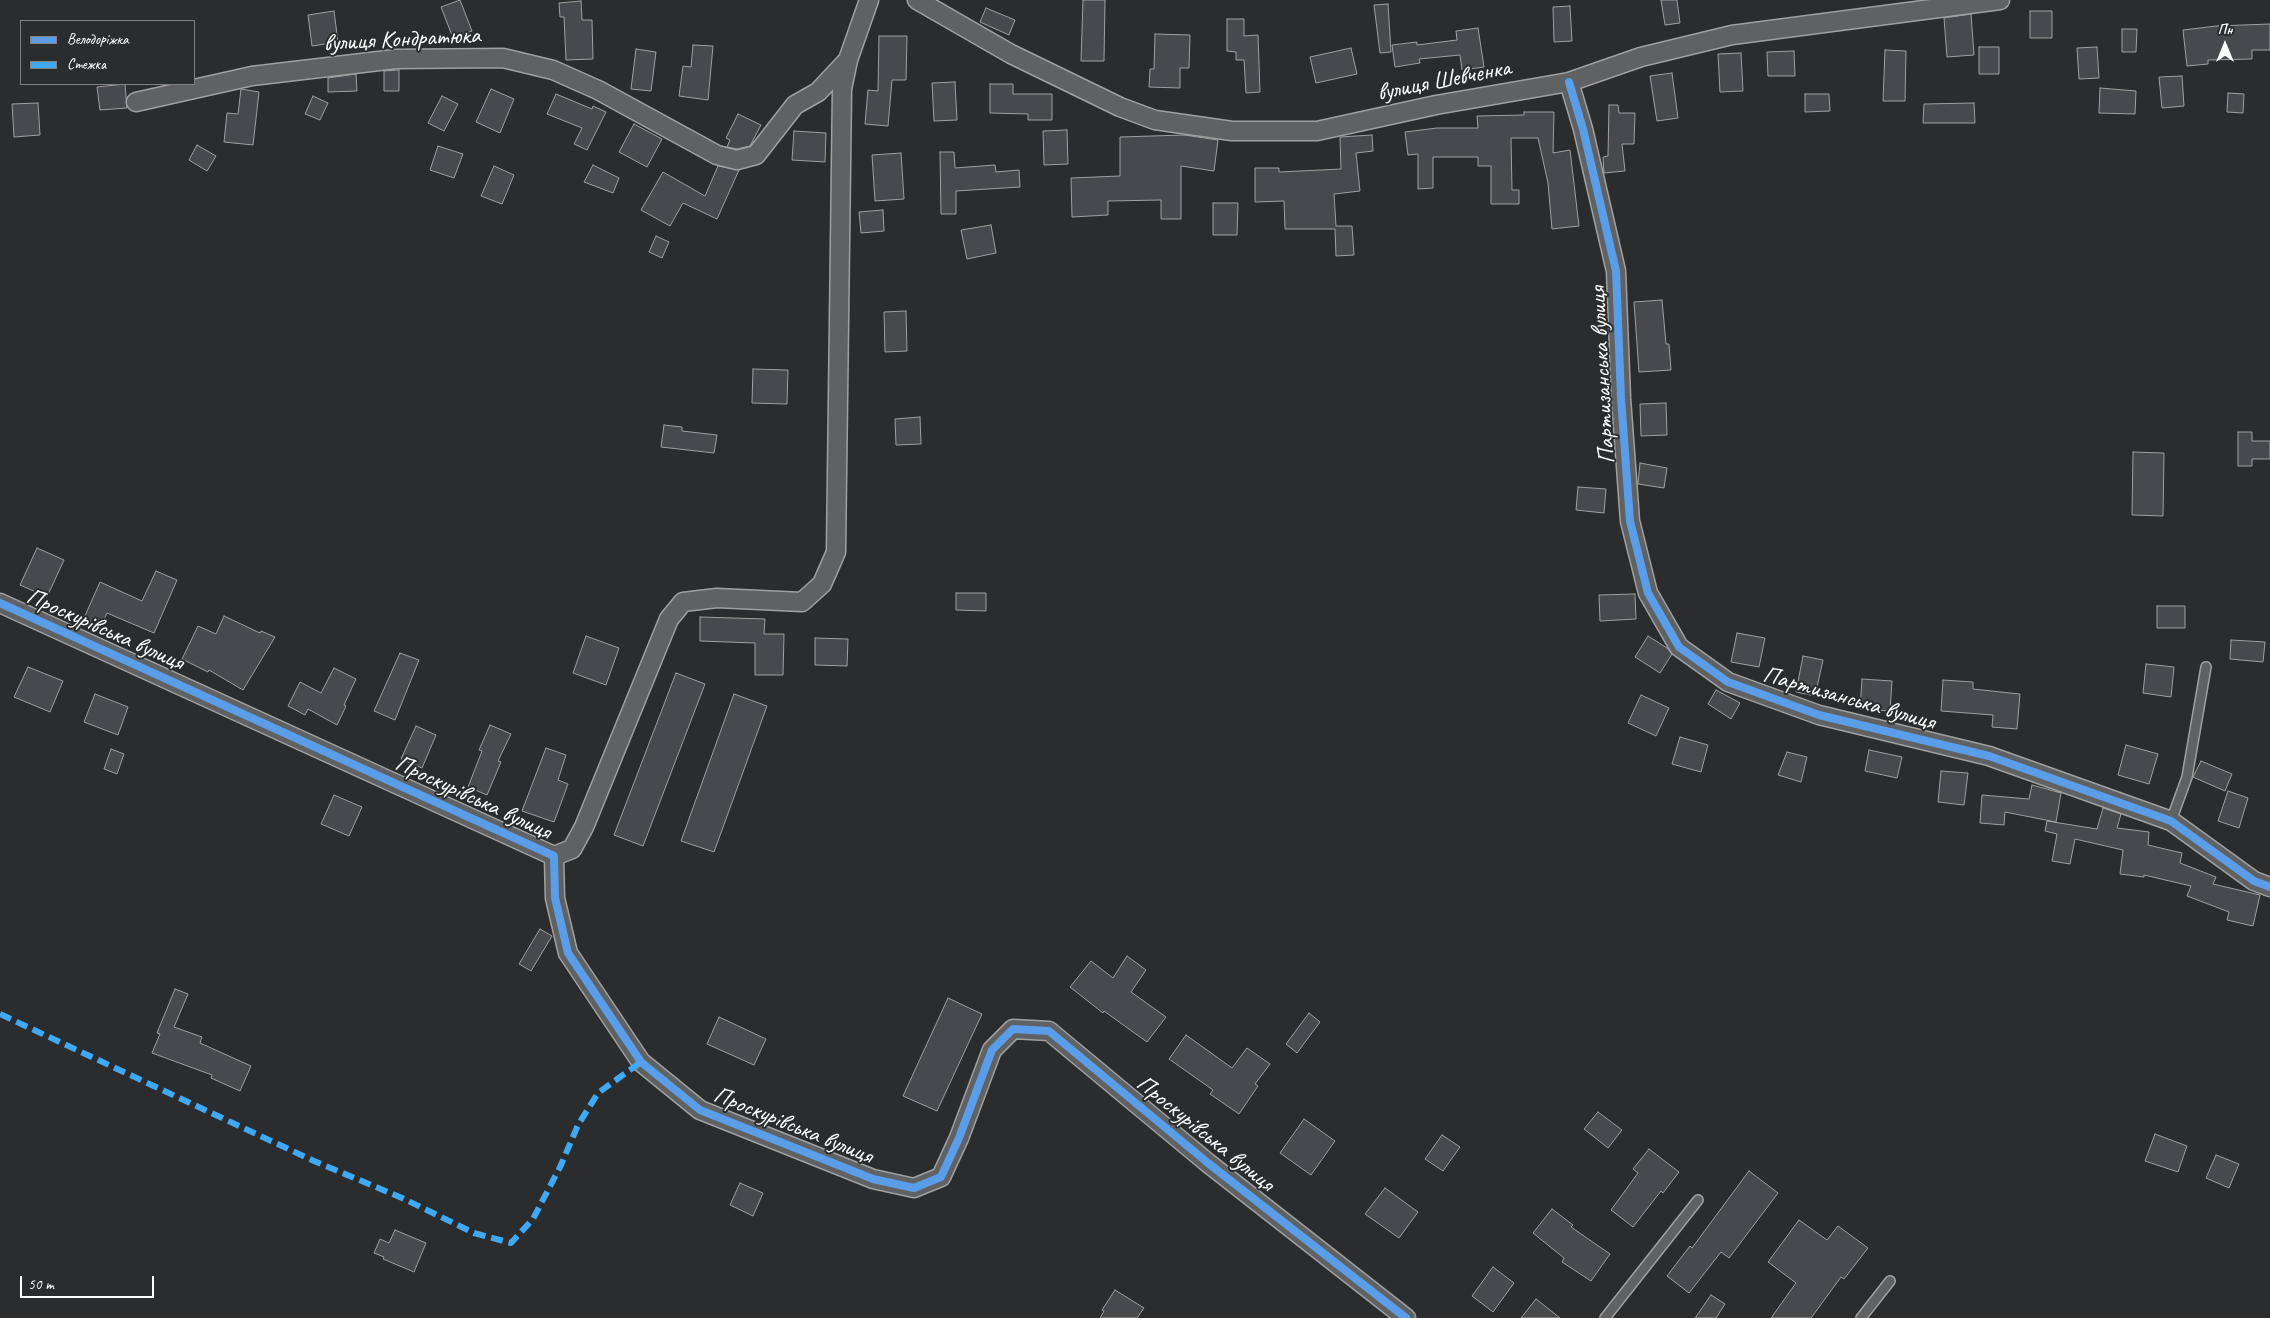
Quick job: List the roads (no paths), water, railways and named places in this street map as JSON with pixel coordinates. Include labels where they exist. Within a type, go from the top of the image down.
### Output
[{"type":"street","points":[[554,856],[572,849],[584,827],[669,620],[683,602],[717,598],[802,602],[822,584],[836,552],[842,90],[848,60],[869,0]]},
{"type":"street","name":"вулиця Шевченка","points":[[917,0],[1011,54],[1120,107],[1155,120],[1232,131],[1317,131],[1436,105],[1569,82],[1641,57],[1732,35],[2000,0]]},
{"type":"street","name":"вулиця Кондратюка","points":[[136,102],[252,76],[386,60],[503,58],[553,70],[598,90],[717,155],[737,160],[756,155],[795,105],[818,92],[848,60]]},
{"type":"street","name":"Партизанська вулиця","points":[[1569,82],[1583,129],[1616,271],[1621,398],[1630,521],[1648,593],[1679,647],[1728,682],[1819,715],[1989,756],[2171,821],[2254,881],[2270,886]]},
{"type":"street","name":"Проскурівська вулиця","points":[[0,602],[554,856],[555,898],[568,953],[640,1062],[700,1110],[873,1179],[914,1188],[941,1178],[960,1138],[992,1050],[1013,1028],[1049,1031],[1208,1163],[1406,1318]]},
{"type":"lane","points":[[2171,821],[2187,777],[2206,667]]},
{"type":"lane","points":[[1605,1318],[1698,1200]]},
{"type":"lane","points":[[1862,1318],[1890,1281]]}]
